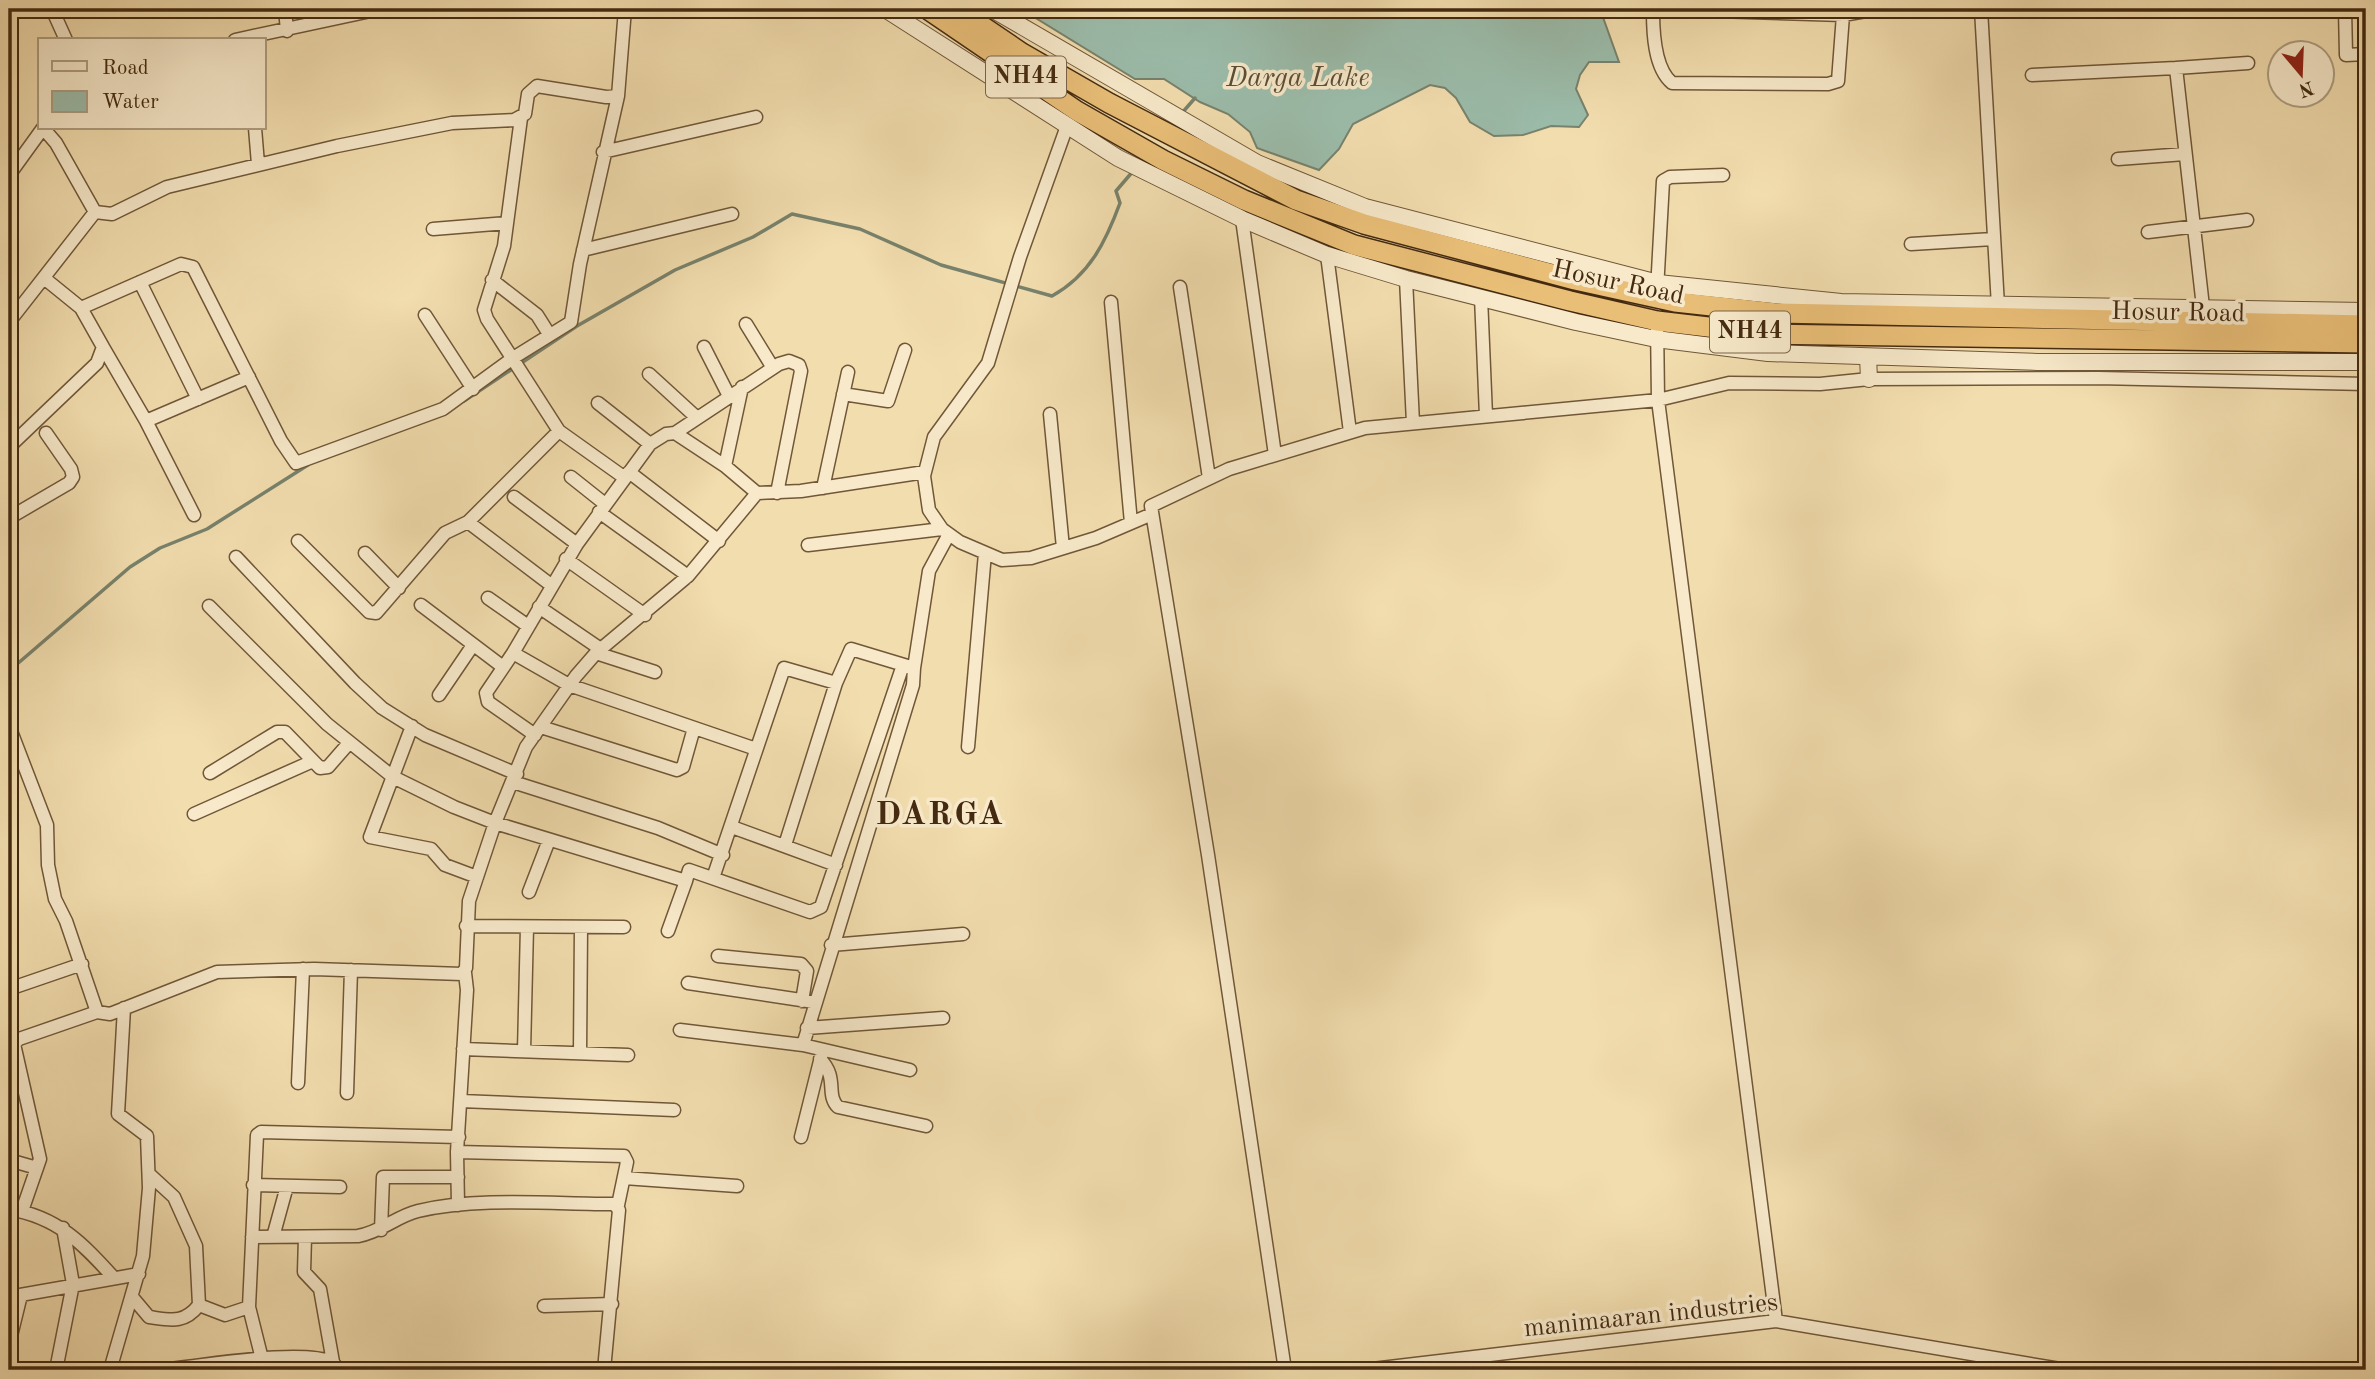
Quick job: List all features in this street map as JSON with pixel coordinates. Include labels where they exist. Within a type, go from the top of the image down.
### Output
[{"type":"highway","name":"Hosur Road","points":[[927,9],[1077,111],[1123,150],[1156,168],[1354,245],[1657,330],[2366,343]]},
{"type":"highway","name":"Hosur Road","points":[[957,9],[1022,53],[1141,120],[1180,130],[1296,200],[1364,225],[1657,290],[1776,313],[1874,317],[2366,324]]},
{"type":"street","points":[[52,9],[65,38]]},
{"type":"street","points":[[285,9],[287,31]]},
{"type":"street","points":[[254,38],[380,9]]},
{"type":"street","points":[[81,308],[181,264],[193,267],[293,462],[298,463],[443,409],[549,334],[571,322],[603,152],[618,96],[625,9]]},
{"type":"street","points":[[885,9],[1067,126],[1123,150]]},
{"type":"street","points":[[992,9],[1154,104],[1180,130]]},
{"type":"street","points":[[1843,12],[1838,81],[1834,84],[1678,84],[1666,79],[1655,45],[1653,10],[1843,12],[1877,9]]},
{"type":"street","points":[[1981,9],[1998,306]]},
{"type":"street","points":[[2345,9],[2346,55],[2366,54]]},
{"type":"street","points":[[2032,75],[2248,62]]},
{"type":"street","points":[[2176,68],[2203,307]]},
{"type":"street","points":[[618,96],[606,97],[537,86],[528,94],[521,118],[504,246],[484,310],[559,431],[627,475],[719,541]]},
{"type":"street","points":[[603,152],[756,117]]},
{"type":"street","points":[[95,212],[111,214],[156,190],[258,164],[452,123],[521,118]]},
{"type":"street","points":[[1067,126],[1020,257],[988,363],[934,437],[925,471],[929,510],[945,531],[1002,560],[1031,558],[1152,514]]},
{"type":"street","points":[[9,175],[42,130]]},
{"type":"street","points":[[45,130],[56,143],[95,212]]},
{"type":"street","points":[[255,130],[258,164]]},
{"type":"street","points":[[2118,159],[2185,154]]},
{"type":"street","points":[[1156,168],[1242,219],[1327,255],[1406,279],[1481,297],[1657,330],[1728,350],[1868,358],[2366,362]]},
{"type":"street","points":[[1723,175],[1670,177],[1663,181],[1657,290],[1841,302],[2366,311]]},
{"type":"street","points":[[9,322],[95,212]]},
{"type":"street","points":[[583,250],[732,214]]},
{"type":"street","points":[[1242,219],[1275,455]]},
{"type":"street","points":[[2148,232],[2247,220]]},
{"type":"street","points":[[433,229],[507,223]]},
{"type":"street","points":[[1911,244],[1993,239]]},
{"type":"street","points":[[1327,255],[1350,432]]},
{"type":"street","points":[[44,278],[81,308],[146,421],[194,515]]},
{"type":"street","points":[[1406,279],[1413,423]]},
{"type":"street","points":[[492,280],[537,315],[549,334]]},
{"type":"street","points":[[140,282],[198,399]]},
{"type":"street","points":[[1180,286],[1209,478]]},
{"type":"street","points":[[1481,297],[1486,416]]},
{"type":"street","points":[[1111,302],[1132,523]]},
{"type":"street","points":[[425,315],[473,389]]},
{"type":"street","points":[[746,324],[773,368]]},
{"type":"street","points":[[1657,330],[1658,400],[1776,1321]]},
{"type":"street","points":[[9,447],[97,363],[103,347]]},
{"type":"street","points":[[704,347],[729,396]]},
{"type":"street","points":[[844,394],[884,401],[891,398],[905,350]]},
{"type":"street","points":[[1868,358],[1869,379]]},
{"type":"street","points":[[676,433],[696,417],[773,368],[789,361],[799,365],[801,371],[777,493]]},
{"type":"street","points":[[823,488],[848,372]]},
{"type":"street","points":[[649,374],[696,417]]},
{"type":"street","points":[[146,421],[249,377]]},
{"type":"street","points":[[1284,1370],[1210,869],[1151,506],[1209,478],[1350,432],[1413,423],[1658,400],[1729,383],[1820,384],[1869,379],[2098,378],[2366,384]]},
{"type":"street","points":[[725,466],[742,387]]},
{"type":"street","points":[[598,403],[650,444]]},
{"type":"street","points":[[1050,414],[1063,548]]},
{"type":"street","points":[[298,541],[369,612],[381,610],[445,533],[468,522],[559,431]]},
{"type":"street","points":[[9,519],[69,483],[73,477],[71,469],[46,433]]},
{"type":"street","points":[[694,728],[683,767],[677,770],[538,731],[485,697],[566,559],[650,444],[666,433],[676,433],[725,466],[757,494],[823,488],[925,471]]},
{"type":"street","points":[[571,477],[602,508],[688,576]]},
{"type":"street","points":[[458,1205],[457,1152],[466,926],[469,901],[495,823],[538,731],[569,685],[599,651],[645,615],[688,576],[757,494]]},
{"type":"street","points":[[514,497],[576,544]]},
{"type":"street","points":[[468,522],[551,585]]},
{"type":"street","points":[[808,545],[945,531]]},
{"type":"street","points":[[668,931],[690,870],[814,911],[821,907],[908,667],[929,571],[945,531]]},
{"type":"street","points":[[365,553],[399,588]]},
{"type":"street","points":[[968,747],[985,553]]},
{"type":"street","points":[[236,558],[366,694],[412,726],[515,778],[658,828],[723,855]]},
{"type":"street","points":[[566,559],[645,615]]},
{"type":"street","points":[[488,598],[528,626]]},
{"type":"street","points":[[421,605],[503,667]]},
{"type":"street","points":[[209,606],[304,703],[393,777],[454,807],[495,823],[686,881]]},
{"type":"street","points":[[539,607],[599,651],[655,672]]},
{"type":"street","points":[[439,695],[472,645]]},
{"type":"street","points":[[785,845],[836,683],[850,649],[908,667]]},
{"type":"street","points":[[513,653],[569,685],[756,749]]},
{"type":"street","points":[[808,1001],[831,945],[913,685],[908,667]]},
{"type":"street","points":[[713,878],[723,855],[783,668],[836,683]]},
{"type":"street","points":[[9,726],[47,825],[48,864],[55,899],[82,964],[97,1012]]},
{"type":"street","points":[[412,726],[370,837],[431,849],[445,865],[477,877]]},
{"type":"street","points":[[210,773],[282,731],[320,768],[328,767],[349,743]]},
{"type":"street","points":[[194,814],[313,761]]},
{"type":"street","points":[[732,827],[836,865]]},
{"type":"street","points":[[529,892],[549,840]]},
{"type":"street","points":[[466,926],[624,927]]},
{"type":"street","points":[[524,1051],[527,927]]},
{"type":"street","points":[[580,1053],[581,927]]},
{"type":"street","points":[[831,945],[963,934]]},
{"type":"street","points":[[718,956],[801,964],[807,971],[808,1001],[803,1045]]},
{"type":"street","points":[[12,988],[82,964]]},
{"type":"street","points":[[114,1278],[79,1239],[63,1228],[15,1210],[40,1159],[14,1044],[97,1012],[110,1014],[217,972],[303,969],[465,972]]},
{"type":"street","points":[[298,1083],[303,969]]},
{"type":"street","points":[[347,1093],[351,970]]},
{"type":"street","points":[[688,983],[808,1001]]},
{"type":"street","points":[[110,1370],[139,1274],[149,1174],[147,1136],[118,1114],[124,1008]]},
{"type":"street","points":[[807,1028],[943,1018]]},
{"type":"street","points":[[681,1030],[803,1045],[821,1054],[910,1070]]},
{"type":"street","points":[[463,1049],[628,1055]]},
{"type":"street","points":[[821,1054],[831,1072],[833,1100],[838,1107],[926,1126]]},
{"type":"street","points":[[801,1137],[821,1054]]},
{"type":"street","points":[[461,1101],[674,1110]]},
{"type":"street","points":[[262,1359],[249,1307],[255,1140],[261,1132],[459,1137]]},
{"type":"street","points":[[457,1152],[624,1156],[627,1162],[618,1205],[612,1304],[604,1370]]},
{"type":"street","points":[[9,1160],[37,1168]]},
{"type":"street","points":[[133,1298],[149,1317],[177,1321],[190,1316],[199,1305],[196,1246],[174,1197],[149,1174]]},
{"type":"street","points":[[381,1230],[383,1177],[458,1177]]},
{"type":"street","points":[[624,1178],[737,1186]]},
{"type":"street","points":[[253,1185],[341,1187]]},
{"type":"street","points":[[273,1237],[287,1186]]},
{"type":"street","points":[[252,1237],[358,1236],[381,1230],[417,1211],[458,1205],[618,1205]]},
{"type":"street","points":[[56,1370],[73,1284],[63,1228]]},
{"type":"street","points":[[159,1370],[229,1366],[262,1359],[286,1364],[336,1366],[320,1289],[304,1272],[305,1237]]},
{"type":"street","points":[[9,1345],[15,1296],[139,1274]]},
{"type":"street","points":[[544,1306],[612,1304]]},
{"type":"street","points":[[199,1305],[225,1315],[249,1307]]},
{"type":"street","name":"manimaaran industries","points":[[1364,1370],[1776,1321],[2066,1370]]},
{"type":"water","name":"Darga Lake","points":[[1021,9],[1600,9],[1619,62],[1589,62],[1580,75],[1576,89],[1588,115],[1579,127],[1551,126],[1523,135],[1494,136],[1470,122],[1456,98],[1445,88],[1430,85],[1353,124],[1339,149],[1319,170],[1257,148],[1250,132],[1228,114],[1200,102],[1164,79],[1135,79]]},
{"type":"waterway","points":[[1182,113],[1195,98]]},
{"type":"waterway","points":[[464,401],[577,326],[675,270],[753,237],[792,214],[860,229],[941,265],[1052,296],[1077,278],[1095,256],[1120,203],[1116,191],[1134,170]]},
{"type":"waterway","points":[[9,671],[130,567],[160,548],[207,529],[308,465]]},
{"type":"district","name":"DARGA","points":[[940,815]]}]
